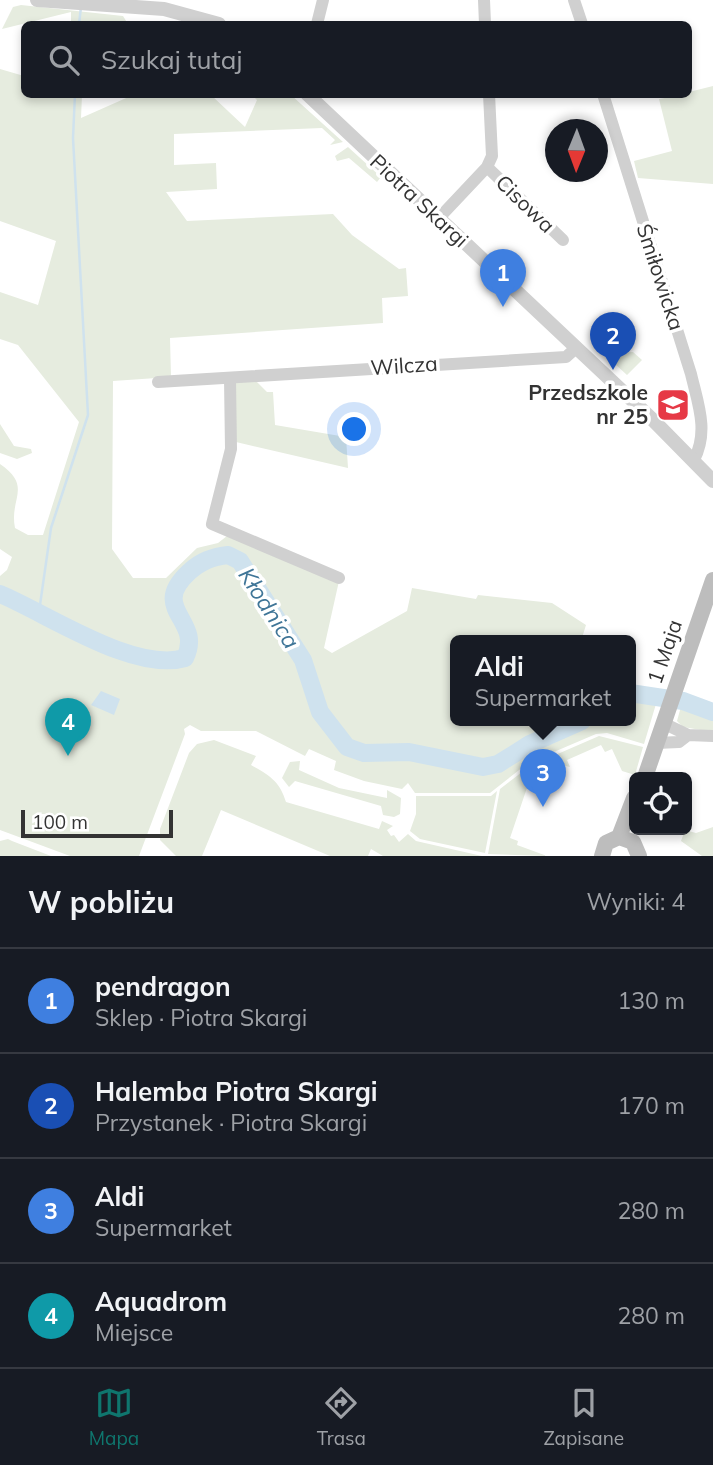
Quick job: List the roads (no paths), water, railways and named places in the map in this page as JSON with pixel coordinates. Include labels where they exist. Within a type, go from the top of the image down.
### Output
[{"type":"main road","name":"1 Maja","points":[[647,772],[713,580]]},
{"type":"main road","points":[[601,856],[606,843],[631,841]]},
{"type":"street","points":[[37,0],[164,9],[208,21]]},
{"type":"street","points":[[318,21],[323,0]]},
{"type":"street","points":[[484,0],[485,21]]},
{"type":"street","points":[[574,0],[581,21]]},
{"type":"street","name":"Piotra Skargi","points":[[311,98],[713,481]]},
{"type":"street","points":[[438,219],[487,167],[492,156],[489,98]]},
{"type":"street","name":"Śmiłowicka","points":[[604,98],[691,374],[702,419],[702,445],[694,460]]},
{"type":"street","name":"Cisowa","points":[[487,167],[563,240]]},
{"type":"street","name":"Wilcza","points":[[158,382],[566,357],[576,348]]},
{"type":"street","points":[[230,379],[231,449],[212,524],[339,578]]},
{"type":"street","points":[[664,720],[688,735],[713,736]]},
{"type":"street","points":[[656,743],[679,742],[688,735]]},
{"type":"water","points":[[101,691],[120,699],[114,715],[91,705]]},
{"type":"waterway","points":[[79,21],[81,7]]},
{"type":"waterway","points":[[39,612],[51,528],[88,415],[73,138],[75,98]]},
{"type":"waterway","name":"Kłodnica","points":[[0,594],[117,650],[164,660],[185,658],[189,645],[188,633],[175,606],[174,596],[178,585],[198,565],[212,558],[228,555],[240,561],[303,660],[320,712],[347,747],[364,753],[409,752],[483,767],[498,764],[530,744],[571,726]]},
{"type":"waterway","name":"Kłodnica","points":[[636,694],[683,701],[713,712]]},
{"type":"place","name":"pendragon","points":[[503,307]]},
{"type":"place","name":"Halemba Piotra Skargi","points":[[613,370]]},
{"type":"place","name":"Przedszkole nr 25","points":[[673,405]]},
{"type":"place","name":"Aquadrom","points":[[68,756]]},
{"type":"place","name":"Aldi","points":[[543,807]]}]
